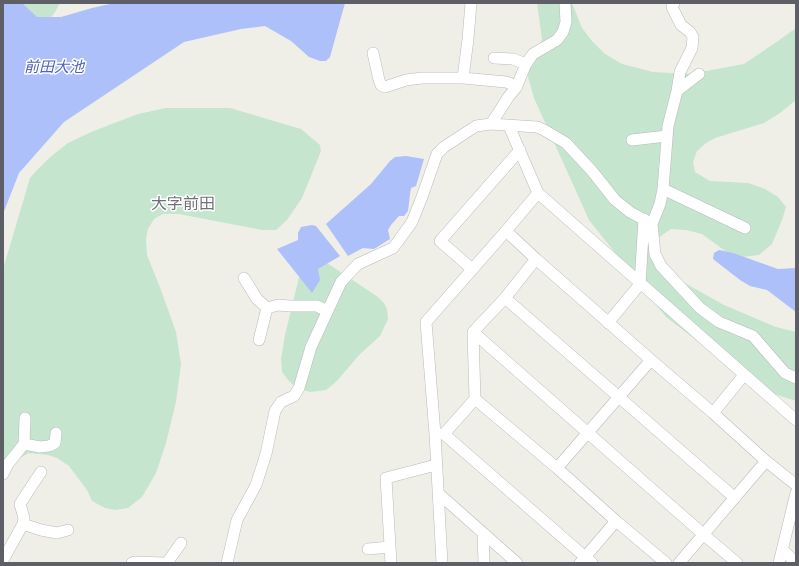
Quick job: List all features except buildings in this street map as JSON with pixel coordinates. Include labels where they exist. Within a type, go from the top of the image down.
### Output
[{"type":"street","points":[[463,78],[471,3]]},
{"type":"street","points":[[491,124],[517,86],[526,64],[534,54],[557,40],[563,32],[566,22],[565,3]]},
{"type":"street","points":[[608,323],[640,284],[648,222],[660,204],[664,189],[668,126],[680,72],[692,48],[693,37],[690,32],[681,25],[672,7],[674,3]]},
{"type":"street","points":[[373,54],[379,80],[381,85],[385,87],[406,80],[422,78],[463,78],[506,82],[517,86]]},
{"type":"street","points":[[494,58],[514,60],[526,64]]},
{"type":"street","points":[[677,91],[698,74]]},
{"type":"street","points":[[226,563],[238,520],[256,485],[266,454],[275,411],[281,402],[294,396],[299,388],[311,347],[340,282],[358,264],[392,248],[399,240],[412,222],[437,154],[444,147],[476,126],[491,124],[537,127],[566,143],[592,171],[615,200],[630,212],[648,222],[655,254],[661,266],[700,308],[719,322],[753,336],[785,373],[796,378]]},
{"type":"street","points":[[509,126],[538,193],[796,420]]},
{"type":"street","points":[[632,140],[667,136]]},
{"type":"street","points":[[472,269],[440,241],[520,150]]},
{"type":"street","points":[[664,189],[745,228]]},
{"type":"street","points":[[442,563],[436,465],[439,434],[426,322],[538,193]]},
{"type":"street","points":[[506,231],[608,323],[766,461],[796,484]]},
{"type":"street","points":[[439,434],[475,400],[473,332],[504,298],[536,259]]},
{"type":"street","points":[[244,278],[257,299],[267,308]]},
{"type":"street","points":[[504,298],[735,498]]},
{"type":"street","points":[[267,308],[278,305],[317,306],[327,311]]},
{"type":"street","points":[[259,340],[267,308]]},
{"type":"street","points":[[473,332],[737,563]]},
{"type":"street","points":[[558,468],[651,360]]},
{"type":"street","points":[[712,413],[744,374]]},
{"type":"street","points":[[475,400],[558,468],[616,521],[666,563]]},
{"type":"street","points":[[3,474],[8,464],[24,444],[25,418]]},
{"type":"street","points":[[439,434],[586,561],[616,521]]},
{"type":"street","points":[[24,444],[40,447],[50,446],[58,438]]},
{"type":"street","points":[[679,563],[766,461]]},
{"type":"street","points":[[391,563],[386,478],[436,465]]},
{"type":"street","points":[[3,560],[23,524],[24,518],[20,504],[42,472]]},
{"type":"street","points":[[438,493],[517,563]]},
{"type":"street","points":[[779,563],[796,494]]},
{"type":"street","points":[[23,524],[57,533],[68,530]]},
{"type":"street","points":[[483,533],[484,563]]},
{"type":"street","points":[[167,563],[181,543]]},
{"type":"street","points":[[368,549],[390,547]]},
{"type":"street","points":[[783,550],[796,563]]},
{"type":"street","points":[[132,563],[164,563]]},
{"type":"green space","points":[[3,3],[60,3],[35,38]]},
{"type":"green space","points":[[537,3],[572,3],[582,28],[605,54],[622,64],[653,72],[690,74],[744,64],[796,28],[796,100],[780,113],[764,123],[715,138],[706,143],[697,151],[693,162],[695,172],[710,181],[748,183],[765,189],[778,197],[786,207],[772,244],[759,255],[742,257],[728,253],[702,234],[686,230],[671,229],[658,238],[655,256],[665,272],[724,305],[776,327],[796,332],[796,401],[753,387],[730,366],[666,317],[589,220],[534,98],[528,77],[529,64],[536,55],[542,39]]},
{"type":"green space","points":[[166,108],[230,108],[301,129],[320,145],[321,151],[302,198],[287,220],[276,230],[262,230],[179,214],[163,214],[154,219],[148,229],[146,239],[147,255],[176,332],[181,364],[176,402],[166,443],[156,473],[142,497],[128,508],[115,510],[105,508],[92,501],[87,490],[69,466],[57,458],[48,455],[29,453],[3,465],[3,269],[30,178],[49,158],[68,143],[91,132],[138,114]]},
{"type":"green space","points":[[318,257],[378,297],[387,309],[388,319],[380,336],[359,355],[337,381],[326,390],[310,392],[296,388],[288,380],[282,372],[281,359],[285,335],[300,273]]},
{"type":"water","name":"前田大池","points":[[3,3],[22,3],[37,17],[61,17],[111,3],[345,3],[330,57],[326,61],[320,61],[309,57],[291,41],[265,26],[241,29],[184,42],[64,122],[19,173],[3,214]]},
{"type":"water","points":[[406,156],[424,159],[416,186],[411,188],[408,211],[404,216],[399,216],[391,225],[388,230],[390,239],[374,249],[363,248],[348,256],[326,224],[371,184],[390,161],[395,157]]},
{"type":"water","points":[[312,225],[316,226],[340,256],[318,269],[320,280],[312,293],[277,249],[298,240],[298,233],[301,227]]},
{"type":"water","points":[[719,250],[733,253],[778,269],[796,268],[796,312],[767,290],[750,286],[740,280],[713,259],[714,253]]},
{"type":"district","name":"大字前田","points":[[183,205]]}]
